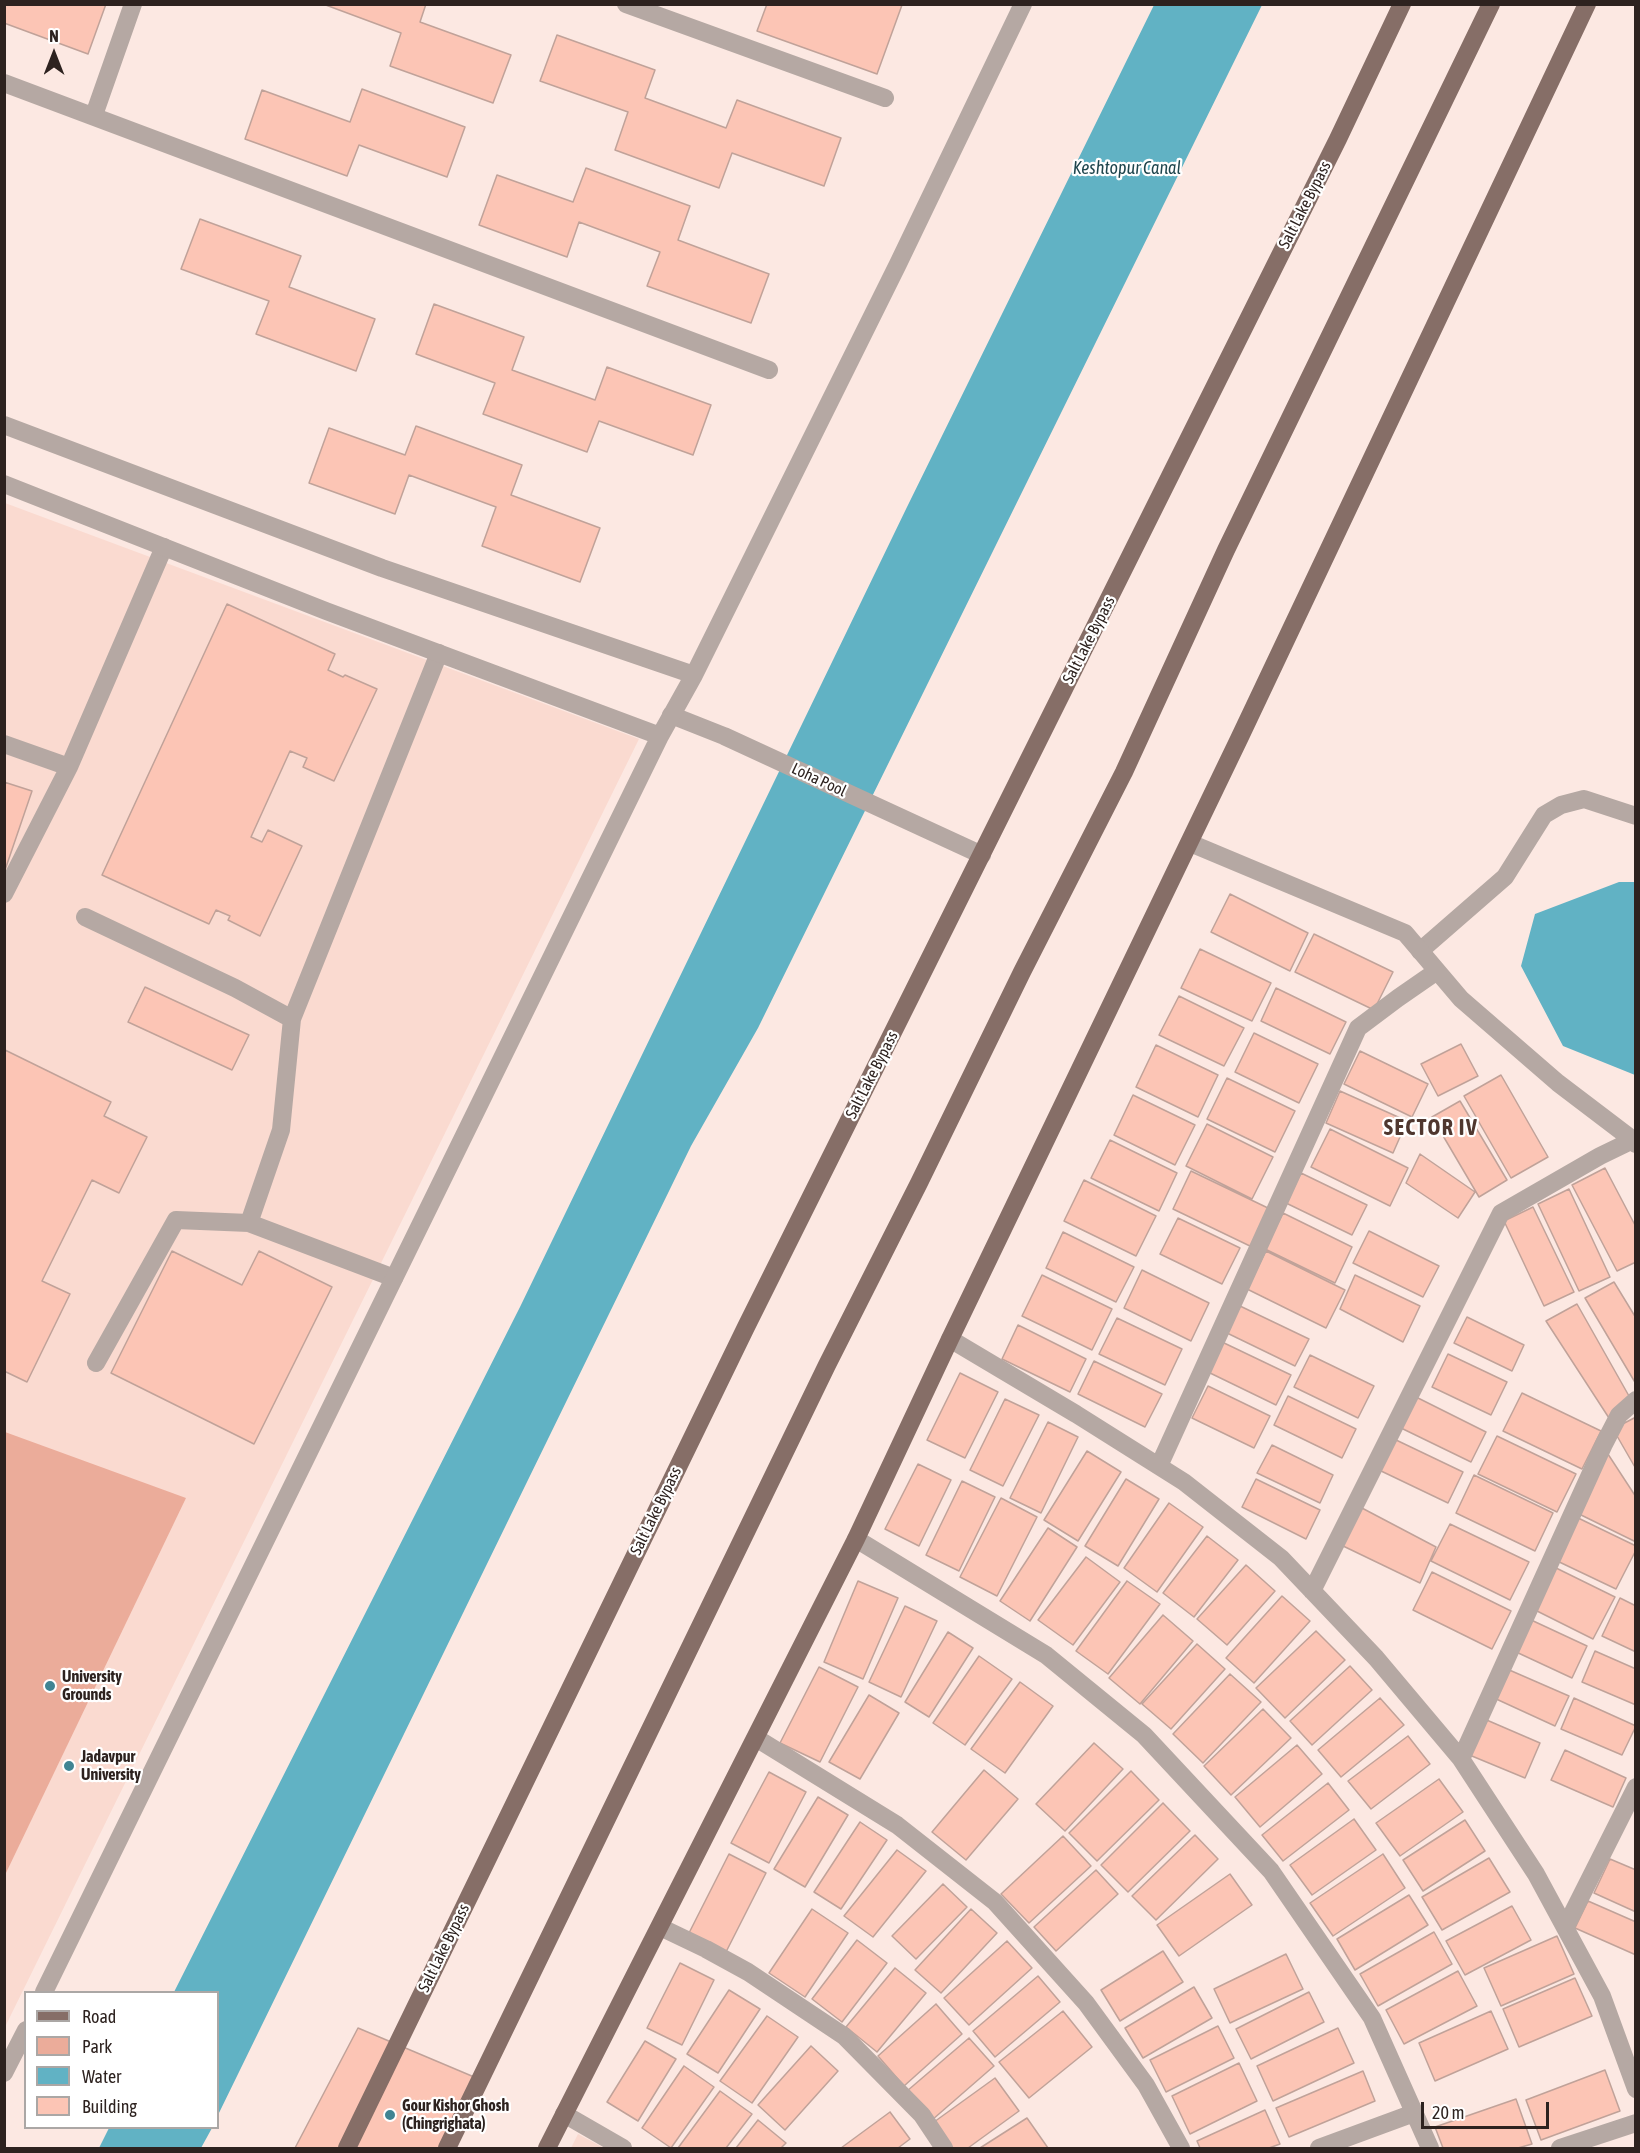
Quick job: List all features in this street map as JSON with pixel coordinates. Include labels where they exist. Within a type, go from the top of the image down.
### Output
[{"type":"main road","name":"Salt Lake Bypass","points":[[347,2148],[741,1338],[1338,139],[1402,4]]},
{"type":"main road","points":[[447,2148],[827,1365],[1124,772],[1226,550],[1491,4]]},
{"type":"main road","points":[[547,2148],[856,1539],[1190,843],[1587,4]]},
{"type":"street","points":[[94,115],[133,4]]},
{"type":"street","points":[[626,4],[885,98]]},
{"type":"street","points":[[44,1991],[660,736],[694,675],[898,264],[1023,4]]},
{"type":"street","points":[[4,83],[769,370]]},
{"type":"street","points":[[4,424],[382,568],[694,675]]},
{"type":"street","points":[[4,484],[660,736]]},
{"type":"street","points":[[4,894],[69,767],[164,547]]},
{"type":"street","points":[[249,1223],[281,1130],[292,1019],[439,653]]},
{"type":"street","name":"Loha Pool","points":[[671,715],[724,736],[982,855]]},
{"type":"street","points":[[4,744],[69,767]]},
{"type":"street","points":[[1420,951],[1505,877],[1544,815],[1561,805],[1584,799],[1635,816]]},
{"type":"street","points":[[1190,843],[1405,933],[1461,999],[1549,1075],[1634,1142],[1600,1156],[1501,1214],[1312,1591]]},
{"type":"street","points":[[85,917],[235,988],[292,1019]]},
{"type":"street","points":[[1159,1466],[1358,1028],[1437,971]]},
{"type":"street","points":[[96,1363],[176,1220],[249,1223],[394,1278]]},
{"type":"street","points":[[950,1340],[1076,1414],[1184,1482],[1281,1558],[1376,1658],[1461,1759],[1536,1874],[1602,1996],[1635,2089]]},
{"type":"street","points":[[1461,1759],[1604,1444],[1619,1415],[1635,1400]]},
{"type":"street","points":[[856,1539],[1046,1655],[1144,1735],[1270,1871],[1372,2018],[1430,2148]]},
{"type":"street","points":[[756,1738],[897,1825],[995,1902],[1086,2003],[1146,2085],[1181,2148]]},
{"type":"street","points":[[1565,1928],[1635,1787]]},
{"type":"street","points":[[660,1927],[748,1972],[844,2036],[922,2115],[944,2148]]},
{"type":"street","points":[[4,2073],[24,2034]]},
{"type":"street","points":[[1319,2148],[1414,2113]]},
{"type":"street","points":[[564,2114],[623,2148]]},
{"type":"street","points":[[1560,2148],[1635,2123]]},
{"type":"shaded area","points":[[5,503],[639,739],[5,2027]]},
{"type":"shaded area","points":[[578,2134],[604,2148],[571,2148]]},
{"type":"green space","name":"University Grounds","points":[[4,1432],[186,1498],[5,1875]]},
{"type":"water","name":"Keshtopur Canal","points":[[1154,5],[1262,5],[758,1028],[691,1146],[219,2113],[219,1991],[175,1991],[520,1307],[907,507]]},
{"type":"water","points":[[1619,882],[1635,882],[1635,1075],[1563,1046],[1521,966],[1535,914]]},
{"type":"water","points":[[108,2129],[211,2129],[201,2148],[99,2148]]},
{"type":"building","points":[[4,4],[106,4],[88,54],[4,23]]},
{"type":"building","points":[[323,4],[426,4],[420,22],[511,55],[493,103],[390,66],[401,33]]},
{"type":"building","points":[[767,4],[902,5],[877,74],[757,31]]},
{"type":"building","points":[[557,35],[655,70],[645,98],[726,128],[737,100],[841,138],[824,186],[732,153],[719,188],[615,150],[628,112],[540,81]]},
{"type":"building","points":[[362,89],[465,127],[447,177],[359,145],[347,176],[245,139],[262,90],[350,122]]},
{"type":"building","points":[[586,168],[690,206],[678,240],[769,274],[751,323],[647,286],[660,252],[579,222],[567,257],[479,225],[497,175],[573,202]]},
{"type":"building","points":[[200,219],[301,256],[289,287],[375,319],[356,371],[256,334],[269,301],[181,269]]},
{"type":"building","points":[[434,304],[524,337],[512,370],[595,400],[607,367],[711,405],[693,455],[599,421],[587,452],[483,414],[495,383],[416,354]]},
{"type":"building","points":[[416,426],[522,465],[511,495],[600,528],[580,582],[482,546],[496,507],[409,475],[395,514],[309,483],[329,428],[405,455]]},
{"type":"building","points":[[227,604],[335,654],[328,670],[377,689],[334,781],[303,767],[307,758],[290,751],[251,837],[262,842],[268,830],[302,846],[260,936],[228,920],[230,916],[216,910],[209,924],[102,875]]},
{"type":"building","points":[[4,782],[32,791],[4,873]]},
{"type":"building","points":[[1230,894],[1308,933],[1290,971],[1211,932]]},
{"type":"building","points":[[1314,934],[1393,972],[1374,1010],[1295,972]]},
{"type":"building","points":[[1200,949],[1271,983],[1252,1021],[1181,988]]},
{"type":"building","points":[[145,987],[249,1035],[232,1070],[128,1022]]},
{"type":"building","points":[[1276,988],[1346,1022],[1330,1054],[1261,1021]]},
{"type":"building","points":[[1179,996],[1244,1028],[1224,1066],[1159,1035]]},
{"type":"building","points":[[1254,1033],[1318,1064],[1299,1103],[1235,1072]]},
{"type":"building","points":[[1461,1044],[1478,1076],[1438,1096],[1421,1064]]},
{"type":"building","points":[[1156,1045],[1218,1075],[1198,1117],[1136,1087]]},
{"type":"building","points":[[5,1050],[111,1102],[104,1116],[147,1137],[119,1193],[92,1180],[42,1281],[70,1294],[27,1382],[4,1371]]},
{"type":"building","points":[[1360,1051],[1428,1084],[1412,1117],[1344,1084]]},
{"type":"building","points":[[1501,1075],[1548,1157],[1511,1178],[1464,1096]]},
{"type":"building","points":[[1227,1078],[1295,1111],[1275,1152],[1207,1119]]},
{"type":"building","points":[[1340,1091],[1407,1121],[1393,1153],[1326,1123]]},
{"type":"building","points":[[1133,1095],[1195,1125],[1175,1165],[1114,1135]]},
{"type":"building","points":[[1460,1101],[1507,1180],[1479,1197],[1432,1117]]},
{"type":"building","points":[[1207,1124],[1273,1157],[1252,1199],[1186,1166]]},
{"type":"building","points":[[1330,1129],[1408,1168],[1390,1206],[1311,1167]]},
{"type":"building","points":[[1110,1140],[1177,1173],[1159,1211],[1091,1178]]},
{"type":"building","points":[[1420,1154],[1475,1192],[1458,1218],[1406,1183]]},
{"type":"building","points":[[1605,1168],[1636,1227],[1636,1262],[1617,1271],[1572,1185]]},
{"type":"building","points":[[1191,1171],[1270,1209],[1252,1247],[1173,1209]]},
{"type":"building","points":[[1301,1173],[1367,1205],[1352,1235],[1286,1203]]},
{"type":"building","points":[[1084,1180],[1156,1216],[1136,1256],[1064,1221]]},
{"type":"building","points":[[1569,1189],[1610,1277],[1579,1291],[1538,1204]]},
{"type":"building","points":[[1533,1207],[1574,1292],[1544,1306],[1504,1221]]},
{"type":"building","points":[[1283,1213],[1352,1247],[1335,1283],[1265,1249]]},
{"type":"building","points":[[1178,1218],[1240,1248],[1222,1284],[1160,1254]]},
{"type":"building","points":[[1369,1231],[1439,1266],[1423,1297],[1353,1263]]},
{"type":"building","points":[[1063,1232],[1134,1267],[1116,1302],[1046,1268]]},
{"type":"building","points":[[172,1251],[242,1285],[259,1251],[332,1287],[254,1444],[111,1373]]},
{"type":"building","points":[[1266,1251],[1345,1290],[1326,1328],[1247,1289]]},
{"type":"building","points":[[1142,1270],[1209,1303],[1191,1341],[1124,1308]]},
{"type":"building","points":[[1042,1275],[1112,1309],[1092,1350],[1022,1316]]},
{"type":"building","points":[[1355,1275],[1420,1306],[1403,1342],[1340,1309]]},
{"type":"building","points":[[1614,1282],[1636,1318],[1636,1384],[1585,1298]]},
{"type":"building","points":[[1577,1304],[1629,1396],[1609,1418],[1546,1321]]},
{"type":"building","points":[[1240,1306],[1309,1339],[1295,1366],[1227,1333]]},
{"type":"building","points":[[1467,1317],[1524,1345],[1512,1371],[1454,1343]]},
{"type":"building","points":[[1117,1318],[1182,1349],[1165,1385],[1099,1354]]},
{"type":"building","points":[[1018,1325],[1086,1359],[1070,1392],[1002,1359]]},
{"type":"building","points":[[1222,1342],[1291,1375],[1276,1405],[1208,1372]]},
{"type":"building","points":[[1448,1354],[1507,1382],[1491,1415],[1432,1387]]},
{"type":"building","points":[[1310,1355],[1374,1386],[1358,1418],[1294,1387]]},
{"type":"building","points":[[1094,1361],[1162,1394],[1145,1427],[1078,1394]]},
{"type":"building","points":[[960,1373],[998,1392],[965,1458],[927,1440]]},
{"type":"building","points":[[1208,1386],[1270,1416],[1254,1448],[1192,1418]]},
{"type":"building","points":[[1522,1393],[1601,1431],[1582,1469],[1503,1431]]},
{"type":"building","points":[[1288,1396],[1356,1429],[1342,1458],[1274,1425]]},
{"type":"building","points":[[1416,1397],[1486,1432],[1471,1462],[1401,1428]]},
{"type":"building","points":[[1005,1399],[1039,1415],[1003,1486],[970,1470]]},
{"type":"building","points":[[1636,1417],[1636,1469],[1613,1429]]},
{"type":"building","points":[[1048,1422],[1078,1437],[1041,1513],[1010,1498]]},
{"type":"building","points":[[1497,1436],[1576,1474],[1557,1512],[1478,1474]]},
{"type":"building","points":[[1394,1439],[1463,1472],[1448,1503],[1379,1470]]},
{"type":"building","points":[[1272,1445],[1333,1475],[1320,1503],[1257,1473]]},
{"type":"building","points":[[1604,1448],[1636,1497],[1636,1542],[1575,1512]]},
{"type":"building","points":[[1087,1451],[1121,1472],[1078,1541],[1044,1520]]},
{"type":"building","points":[[918,1464],[951,1480],[919,1546],[885,1529]]},
{"type":"building","points":[[1474,1475],[1553,1513],[1535,1551],[1456,1513]]},
{"type":"building","points":[[1126,1479],[1159,1499],[1118,1566],[1085,1546]]},
{"type":"building","points":[[1256,1479],[1320,1510],[1306,1539],[1242,1507]]},
{"type":"building","points":[[962,1481],[995,1497],[959,1571],[926,1555]]},
{"type":"building","points":[[1001,1498],[1037,1517],[997,1596],[960,1577]]},
{"type":"building","points":[[1169,1503],[1203,1527],[1157,1592],[1124,1568]]},
{"type":"building","points":[[1360,1507],[1436,1547],[1420,1583],[1341,1545]]},
{"type":"building","points":[[1574,1516],[1636,1546],[1616,1589],[1553,1559]]},
{"type":"building","points":[[1450,1524],[1529,1562],[1510,1600],[1431,1561]]},
{"type":"building","points":[[1048,1528],[1077,1547],[1030,1621],[1000,1601]]},
{"type":"building","points":[[1207,1536],[1238,1560],[1194,1617],[1163,1593]]},
{"type":"building","points":[[1086,1557],[1120,1582],[1073,1645],[1038,1620]]},
{"type":"building","points":[[1246,1565],[1275,1591],[1227,1645],[1197,1619]]},
{"type":"building","points":[[1550,1565],[1615,1597],[1593,1639],[1529,1607]]},
{"type":"building","points":[[1432,1572],[1511,1611],[1492,1649],[1413,1610]]},
{"type":"building","points":[[858,1581],[898,1598],[863,1679],[824,1662]]},
{"type":"building","points":[[1127,1581],[1160,1604],[1108,1674],[1076,1651]]},
{"type":"building","points":[[1282,1596],[1310,1621],[1254,1683],[1226,1658]]},
{"type":"building","points":[[1620,1598],[1636,1606],[1636,1652],[1602,1636]]},
{"type":"building","points":[[905,1606],[937,1621],[901,1697],[869,1682]]},
{"type":"building","points":[[1163,1615],[1193,1641],[1140,1704],[1109,1678]]},
{"type":"building","points":[[1529,1619],[1587,1646],[1572,1678],[1514,1651]]},
{"type":"building","points":[[1316,1631],[1345,1660],[1285,1718],[1256,1688]]},
{"type":"building","points":[[948,1632],[973,1648],[929,1717],[905,1702]]},
{"type":"building","points":[[1197,1644],[1225,1669],[1171,1729],[1142,1704]]},
{"type":"building","points":[[1595,1651],[1636,1669],[1636,1705],[1582,1682]]},
{"type":"building","points":[[979,1656],[1012,1679],[965,1745],[933,1723]]},
{"type":"building","points":[[1350,1666],[1372,1690],[1312,1745],[1290,1721]]},
{"type":"building","points":[[819,1667],[858,1687],[820,1762],[780,1743]]},
{"type":"building","points":[[1507,1669],[1569,1696],[1555,1726],[1494,1698]]},
{"type":"building","points":[[1230,1674],[1261,1702],[1203,1763],[1173,1734]]},
{"type":"building","points":[[1020,1682],[1053,1706],[1005,1773],[971,1749]]},
{"type":"building","points":[[869,1695],[899,1713],[860,1779],[829,1762]]},
{"type":"building","points":[[1380,1698],[1404,1725],[1341,1777],[1318,1750]]},
{"type":"building","points":[[1574,1698],[1636,1726],[1622,1755],[1561,1729]]},
{"type":"building","points":[[1263,1709],[1291,1738],[1231,1795],[1204,1766]]},
{"type":"building","points":[[1482,1718],[1540,1743],[1525,1778],[1467,1754]]},
{"type":"building","points":[[1408,1736],[1430,1764],[1371,1809],[1348,1781]]},
{"type":"building","points":[[1094,1743],[1123,1769],[1065,1831],[1036,1804]]},
{"type":"building","points":[[1297,1745],[1322,1774],[1260,1827],[1235,1797]]},
{"type":"building","points":[[1565,1750],[1626,1778],[1613,1807],[1551,1780]]},
{"type":"building","points":[[984,1770],[1018,1799],[966,1860],[932,1832]]},
{"type":"building","points":[[1131,1771],[1159,1800],[1097,1861],[1069,1833]]},
{"type":"building","points":[[769,1772],[806,1792],[769,1863],[731,1843]]},
{"type":"building","points":[[1439,1779],[1463,1812],[1400,1856],[1376,1823]]},
{"type":"building","points":[[1328,1783],[1349,1810],[1283,1861],[1262,1835]]},
{"type":"building","points":[[818,1797],[848,1815],[805,1887],[774,1869]]},
{"type":"building","points":[[1163,1803],[1190,1831],[1128,1892],[1101,1865]]},
{"type":"building","points":[[1354,1819],[1376,1850],[1312,1895],[1290,1865]]},
{"type":"building","points":[[1465,1820],[1485,1851],[1423,1891],[1403,1860]]},
{"type":"building","points":[[860,1822],[887,1840],[841,1909],[814,1892]]},
{"type":"building","points":[[1195,1835],[1218,1859],[1156,1920],[1132,1896]]},
{"type":"building","points":[[1063,1836],[1091,1866],[1029,1923],[1001,1894]]},
{"type":"building","points":[[897,1850],[926,1871],[873,1937],[844,1916]]},
{"type":"building","points":[[729,1854],[766,1873],[726,1952],[689,1933]]},
{"type":"building","points":[[1383,1854],[1405,1888],[1333,1936],[1310,1903]]},
{"type":"building","points":[[1489,1858],[1510,1892],[1442,1930],[1422,1897]]},
{"type":"building","points":[[1610,1859],[1636,1870],[1636,1912],[1594,1893]]},
{"type":"building","points":[[1096,1870],[1118,1894],[1056,1951],[1034,1927]]},
{"type":"building","points":[[1230,1874],[1252,1905],[1179,1956],[1157,1925]]},
{"type":"building","points":[[943,1884],[967,1907],[916,1959],[892,1936]]},
{"type":"building","points":[[1409,1895],[1428,1925],[1355,1970],[1337,1939]]},
{"type":"building","points":[[1588,1901],[1636,1922],[1636,1955],[1575,1928]]},
{"type":"building","points":[[1512,1906],[1531,1940],[1465,1975],[1446,1941]]},
{"type":"building","points":[[812,1909],[848,1933],[805,1997],[769,1973]]},
{"type":"building","points":[[971,1909],[997,1933],[941,1993],[915,1970]]},
{"type":"building","points":[[1434,1932],[1452,1964],[1378,2006],[1360,1974]]},
{"type":"building","points":[[1557,1936],[1574,1974],[1501,2006],[1484,1968]]},
{"type":"building","points":[[857,1940],[887,1963],[842,2022],[812,1999]]},
{"type":"building","points":[[1007,1941],[1032,1968],[969,2025],[944,1998]]},
{"type":"building","points":[[1163,1951],[1183,1982],[1120,2021],[1101,1990]]},
{"type":"building","points":[[1286,1954],[1303,1989],[1230,2023],[1214,1989]]},
{"type":"building","points":[[680,1963],[714,1980],[682,2045],[647,2028]]},
{"type":"building","points":[[895,1968],[926,1993],[877,2052],[846,2027]]},
{"type":"building","points":[[1458,1971],[1477,2006],[1404,2044],[1386,2010]]},
{"type":"building","points":[[1038,1976],[1060,2002],[995,2057],[973,2031]]},
{"type":"building","points":[[1575,1978],[1592,2016],[1519,2047],[1503,2009]]},
{"type":"building","points":[[1194,1987],[1212,2018],[1143,2058],[1125,2028]]},
{"type":"building","points":[[729,1990],[760,2009],[718,2073],[687,2054]]},
{"type":"building","points":[[1309,1992],[1324,2022],[1251,2059],[1236,2029]]},
{"type":"building","points":[[936,2004],[962,2034],[904,2086],[878,2056]]},
{"type":"building","points":[[1063,2011],[1092,2047],[1029,2098],[999,2062]]},
{"type":"building","points":[[1491,2011],[1508,2049],[1435,2081],[1419,2043]]},
{"type":"building","points":[[767,2016],[798,2037],[752,2103],[720,2081]]},
{"type":"building","points":[[1218,2026],[1234,2058],[1166,2092],[1150,2060]]},
{"type":"building","name":"Gour Kishor Ghosh (Chingrighata)","points":[[358,2028],[486,2082],[452,2148],[295,2148]]},
{"type":"building","points":[[1338,2028],[1354,2063],[1273,2101],[1257,2066]]},
{"type":"building","points":[[969,2038],[994,2066],[932,2120],[907,2091]]},
{"type":"building","points":[[645,2041],[676,2059],[638,2121],[607,2102]]},
{"type":"building","points":[[811,2046],[838,2071],[785,2130],[758,2105]]},
{"type":"building","points":[[1239,2063],[1257,2101],[1190,2134],[1172,2096]]},
{"type":"building","points":[[684,2066],[714,2087],[671,2148],[642,2128]]},
{"type":"building","points":[[1605,2070],[1620,2111],[1541,2140],[1526,2100]]},
{"type":"building","points":[[1363,2071],[1375,2101],[1289,2137],[1276,2108]]},
{"type":"building","points":[[995,2078],[1019,2111],[968,2148],[953,2148],[934,2122]]},
{"type":"building","points":[[720,2091],[752,2114],[726,2148],[678,2148]]},
{"type":"building","points":[[1516,2099],[1532,2144],[1518,2148],[1443,2148],[1435,2127]]},
{"type":"building","points":[[1265,2110],[1280,2144],[1269,2148],[1200,2148],[1197,2141]]},
{"type":"building","points":[[890,2112],[910,2139],[898,2148],[841,2148]]},
{"type":"building","points":[[1027,2118],[1048,2148],[980,2148]]},
{"type":"building","points":[[758,2120],[786,2143],[781,2148],[736,2148]]},
{"type":"place","name":"University Grounds","points":[[50,1686]]},
{"type":"place","name":"Jadavpur University","points":[[69,1766]]},
{"type":"place","name":"Gour Kishor Ghosh (Chingrighata)","points":[[390,2115]]},
{"type":"district","name":"SECTOR IV","points":[[1431,1128]]}]
